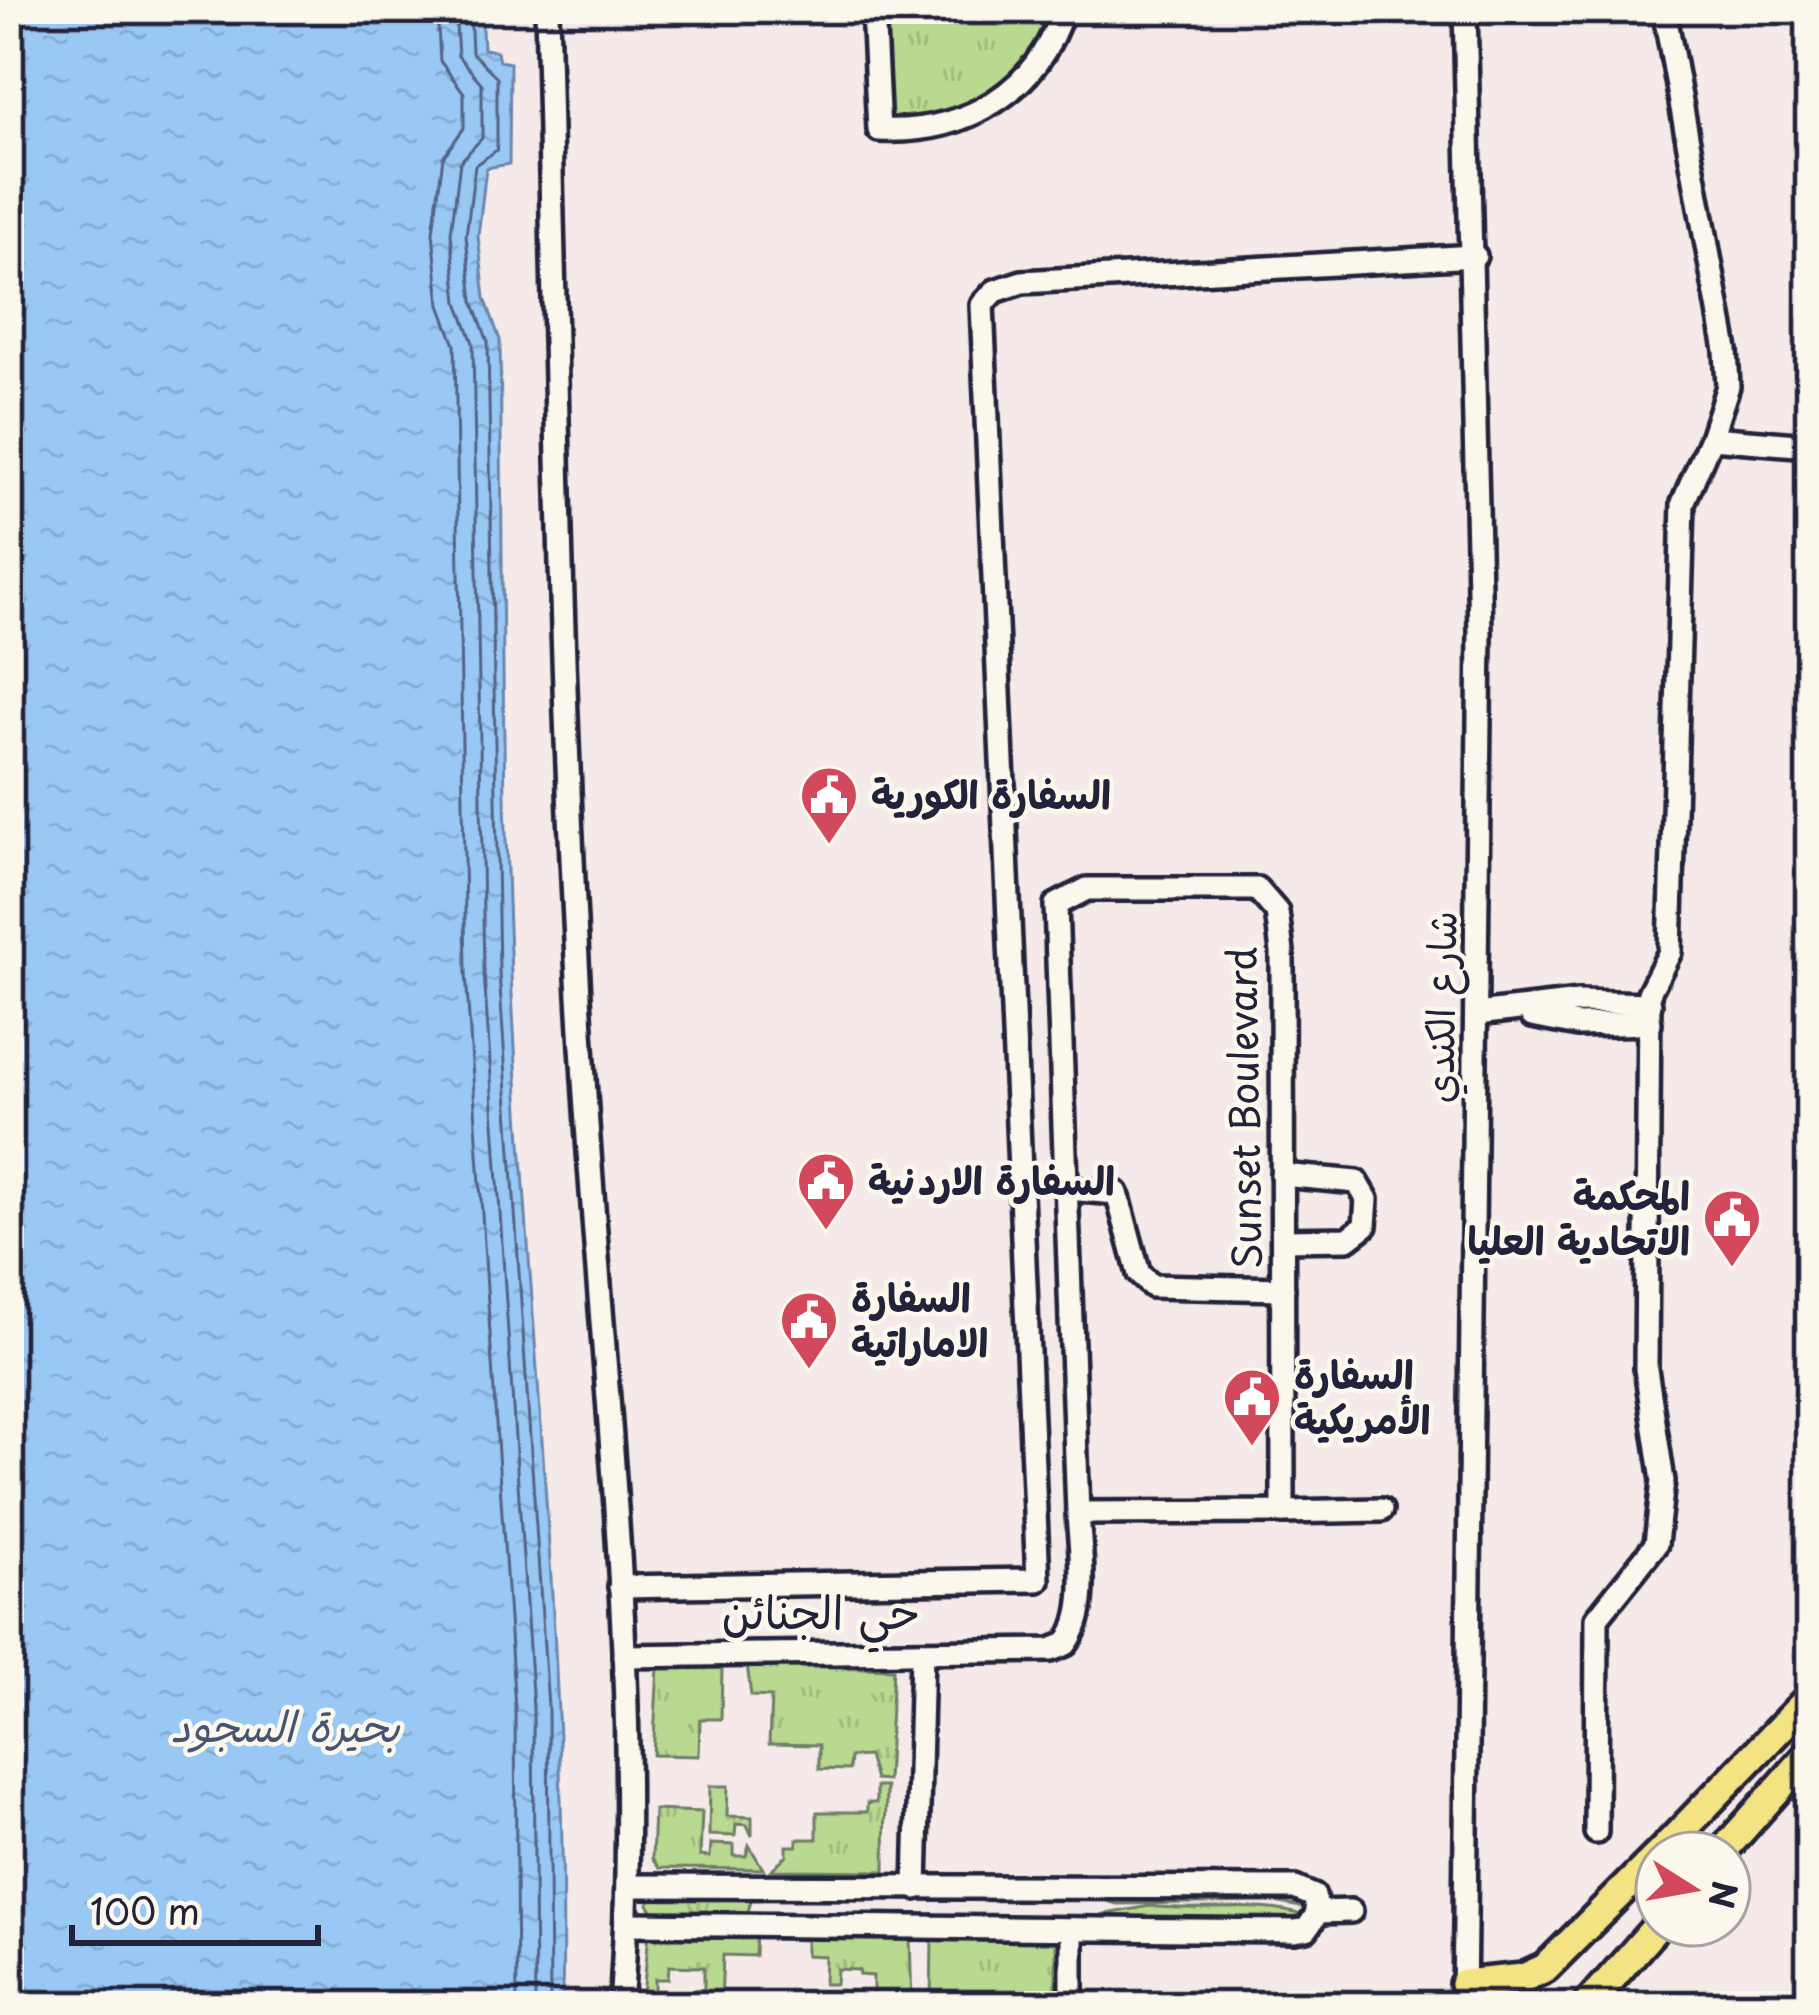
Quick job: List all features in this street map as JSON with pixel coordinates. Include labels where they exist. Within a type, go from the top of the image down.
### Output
[{"type":"main road","points":[[1682,1829],[1810,1696]]},
{"type":"main road","points":[[1742,1829],[1810,1753]]},
{"type":"main road","points":[[1464,1995],[1545,1968],[1633,1879]]},
{"type":"main road","points":[[1586,2006],[1637,1949]]},
{"type":"street","points":[[547,9],[567,783],[625,1656],[629,1886],[621,2006]]},
{"type":"street","points":[[873,9],[879,130],[921,132],[968,119],[1010,94],[1039,58],[1063,9]]},
{"type":"street","name":"شارع الكندي","points":[[1464,1995],[1477,1014],[1475,256],[1465,9]]},
{"type":"street","points":[[1596,1832],[1597,1618],[1656,1544],[1663,1481],[1646,1370],[1649,993],[1670,952],[1683,502],[1728,386],[1726,350],[1664,9]]},
{"type":"street","points":[[620,1587],[1038,1580],[982,305],[987,296],[1022,282],[1475,256]]},
{"type":"street","points":[[1711,438],[1810,446]]},
{"type":"street","name":"Sunset Boulevard","points":[[625,1656],[1051,1650],[1066,1644],[1079,1617],[1078,1513],[1056,905],[1087,889],[1257,889],[1277,913],[1283,1512]]},
{"type":"street","points":[[1477,1014],[1519,1013],[1578,1025],[1650,1014]]},
{"type":"street","points":[[1282,1175],[1357,1182],[1367,1210],[1365,1226],[1348,1239],[1283,1240]]},
{"type":"street","points":[[1067,1189],[1117,1193],[1136,1265],[1152,1286],[1282,1289]]},
{"type":"street","points":[[1078,1513],[1381,1510]]},
{"type":"street","points":[[916,1926],[898,1907],[915,1888],[922,1652]]},
{"type":"street","points":[[627,1924],[1295,1931],[1307,1929],[1318,1912],[1314,1896],[1295,1888],[629,1886]]},
{"type":"street","points":[[762,1925],[763,1886]]},
{"type":"street","points":[[1070,1888],[1054,1909],[1071,1929],[1072,2006]]},
{"type":"street","points":[[1318,1912],[1351,1911]]},
{"type":"green space","points":[[905,9],[919,18],[920,9],[1054,9],[1025,64],[982,104],[936,122],[884,123],[880,14],[887,10],[898,23]]},
{"type":"green space","points":[[747,1664],[893,1669],[887,1781],[875,1780],[868,1756],[850,1757],[849,1770],[819,1769],[819,1745],[769,1744],[771,1697],[751,1696]]},
{"type":"green space","points":[[658,1667],[722,1667],[721,1719],[700,1719],[699,1756],[653,1755]]},
{"type":"green space","points":[[710,1786],[728,1786],[727,1816],[752,1817],[752,1836],[747,1825],[736,1824],[735,1836],[709,1835]]},
{"type":"green space","points":[[876,1787],[886,1787],[885,1871],[771,1870],[787,1855],[787,1846],[797,1846],[797,1839],[817,1839],[817,1812],[867,1812],[867,1803],[876,1803]]},
{"type":"green space","points":[[654,1810],[702,1812],[700,1856],[710,1857],[711,1844],[734,1845],[734,1856],[746,1856],[749,1845],[763,1869],[659,1868],[652,1859]]},
{"type":"green space","points":[[743,1895],[751,1901],[747,1915],[656,1916],[648,1904],[653,1896]]},
{"type":"green space","points":[[1100,1899],[1297,1899],[1306,1908],[1275,1902],[1117,1904]]},
{"type":"green space","points":[[1150,1906],[1269,1909],[1304,1916],[1296,1921],[1100,1915]]},
{"type":"green space","points":[[756,1931],[755,1956],[723,1955],[721,2003],[695,2003],[696,1990],[704,1989],[704,1967],[669,1966],[668,1979],[655,1979],[655,2006],[642,2006],[649,1932]]},
{"type":"green space","points":[[775,1932],[910,1936],[912,2006],[873,2006],[873,1976],[860,1975],[859,1970],[837,1969],[836,1984],[824,1984],[825,1957],[806,1956],[806,1940],[775,1939]]},
{"type":"green space","points":[[932,1935],[1056,1938],[1056,2006],[931,2006]]},
{"type":"water","name":"بحيرة السجود","points":[[9,9],[481,9],[483,49],[497,51],[499,61],[510,63],[509,164],[486,168],[478,236],[485,298],[500,340],[508,895],[553,1619],[563,1877],[562,2006],[9,2006]]},
{"type":"place","name":"السفارة الكورية","points":[[829,846]]},
{"type":"place","name":"السفارة الاردنية","points":[[826,1232]]},
{"type":"place","name":"المحكمة الاتحادية العليا","points":[[1732,1269]]},
{"type":"place","name":"السفارة الاماراتية","points":[[809,1371]]},
{"type":"place","name":"السفارة الأمريكية","points":[[1252,1448]]},
{"type":"district","name":"حي الجنائن","points":[[821,1613]]}]
